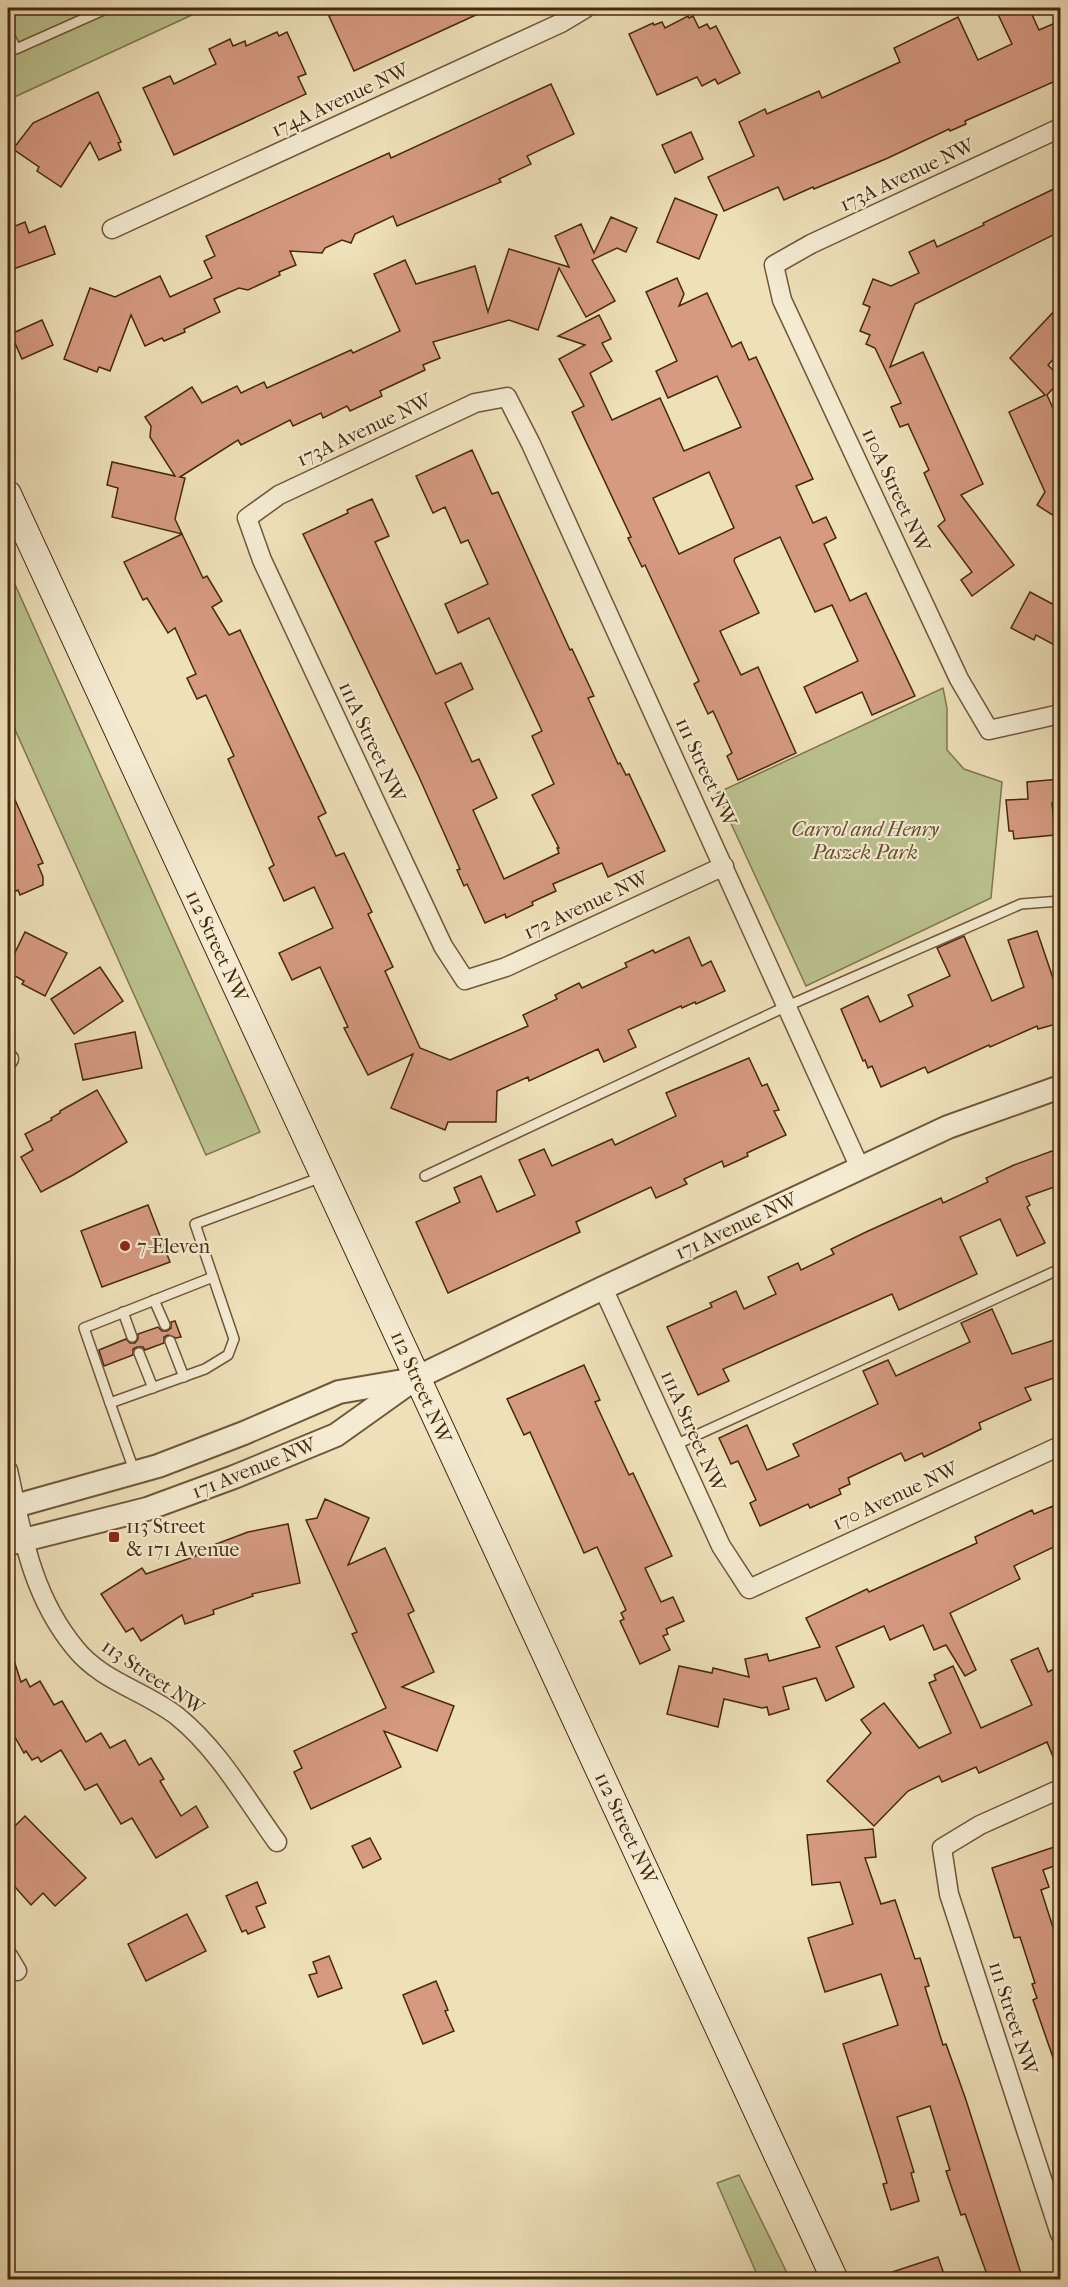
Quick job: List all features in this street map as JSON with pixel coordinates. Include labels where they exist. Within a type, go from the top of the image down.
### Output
[{"type":"main road","name":"112 Street NW","points":[[8,494],[835,2280]]},
{"type":"street","name":"174A Avenue NW","points":[[112,230],[561,22],[586,8]]},
{"type":"street","name":"173A Avenue NW","points":[[774,264],[811,244],[1060,128]]},
{"type":"street","name":"110A Street NW","points":[[774,264],[782,300],[960,678],[989,730],[1060,714]]},
{"type":"street","name":"173A Avenue NW","points":[[247,518],[279,495],[475,403],[507,397]]},
{"type":"street","name":"111 Street NW","points":[[507,397],[528,437],[860,1168]]},
{"type":"street","name":"111A Street NW","points":[[247,518],[267,571],[443,946],[465,980]]},
{"type":"street","name":"172 Avenue NW","points":[[465,980],[506,967],[724,866]]},
{"type":"street","name":"171 Avenue NW","points":[[16,1543],[147,1509],[234,1477],[336,1435],[416,1378],[603,1288],[948,1126],[1060,1087]]},
{"type":"street","name":"111A Street NW","points":[[603,1288],[721,1546],[749,1589]]},
{"type":"street","name":"171 Avenue NW","points":[[12,1507],[135,1473],[244,1433],[339,1392],[416,1378]]},
{"type":"street","name":"170 Avenue NW","points":[[749,1589],[1060,1446]]},
{"type":"street","name":"113 Street NW","points":[[8,1470],[16,1543],[50,1613],[76,1651],[93,1665],[160,1704],[192,1730],[215,1755],[277,1842]]},
{"type":"street","name":"111 Street NW","points":[[1060,1790],[980,1825],[942,1848],[949,1894],[1060,2234]]},
{"type":"lane","points":[[8,32],[16,49],[108,8]]},
{"type":"lane","points":[[425,1176],[785,1007],[1020,904],[1060,901]]},
{"type":"lane","points":[[110,1403],[205,1369],[228,1355],[234,1339],[195,1224],[324,1176]]},
{"type":"lane","points":[[675,1445],[1060,1269]]},
{"type":"lane","points":[[135,1473],[84,1328],[213,1277]]},
{"type":"lane","points":[[154,1300],[165,1324]]},
{"type":"lane","points":[[123,1312],[132,1337]]},
{"type":"lane","points":[[171,1341],[184,1377]]},
{"type":"lane","points":[[139,1353],[153,1388]]},
{"type":"green space","points":[[8,8],[207,8],[8,100]]},
{"type":"green space","points":[[13,580],[260,1132],[206,1155],[8,714],[8,581]]},
{"type":"green space","name":"Carrol and Henry Paszek Park","points":[[943,688],[947,708],[947,750],[964,769],[1002,782],[991,898],[806,986],[717,793]]},
{"type":"green space","points":[[739,2175],[790,2279],[759,2279],[717,2183]]},
{"type":"building","points":[[346,8],[491,8],[354,71],[329,16]]},
{"type":"building","points":[[995,8],[1029,8],[1039,30],[1060,21],[1060,79],[965,121],[966,124],[950,131],[949,129],[814,189],[813,187],[784,200],[778,187],[724,211],[708,177],[754,156],[739,122],[765,109],[767,114],[819,91],[822,98],[900,62],[894,48],[958,17],[978,60],[1012,44]]},
{"type":"building","points":[[688,16],[689,18],[693,16],[699,28],[707,24],[710,29],[716,26],[740,73],[718,84],[715,79],[702,86],[697,77],[657,95],[629,34],[653,23],[654,25],[662,22],[665,28]]},
{"type":"building","points":[[277,32],[279,36],[287,32],[306,74],[298,77],[306,94],[174,155],[143,88],[170,76],[174,84],[216,64],[209,49],[230,39],[233,46],[245,41],[246,46]]},
{"type":"building","points":[[551,84],[574,134],[527,156],[531,164],[499,179],[501,182],[397,226],[393,216],[355,234],[351,243],[342,240],[325,248],[322,253],[290,251],[296,265],[248,290],[239,288],[214,299],[220,312],[164,341],[162,338],[145,346],[131,315],[110,371],[99,367],[97,372],[64,359],[90,288],[115,297],[160,276],[170,297],[212,278],[204,261],[215,256],[206,236],[389,153],[391,158]]},
{"type":"building","points":[[98,92],[121,142],[118,143],[121,150],[99,160],[90,142],[61,187],[37,171],[39,167],[13,149],[33,123]]},
{"type":"building","points":[[691,132],[703,159],[675,173],[662,145]]},
{"type":"building","points":[[1060,186],[1060,239],[1057,233],[915,304],[890,367],[923,352],[983,484],[961,495],[1014,565],[972,596],[961,580],[972,572],[938,526],[945,520],[924,473],[929,470],[908,424],[900,427],[891,407],[901,403],[875,348],[866,344],[870,335],[860,331],[870,307],[863,304],[873,279],[891,286],[919,273],[909,252],[934,240],[937,247]]},
{"type":"building","points":[[675,198],[717,215],[699,259],[657,242]]},
{"type":"building","points":[[611,217],[637,228],[626,252],[617,248],[592,260],[615,301],[586,317],[559,268],[538,330],[509,320],[433,342],[440,358],[423,365],[425,370],[380,391],[382,396],[350,411],[347,406],[323,418],[321,413],[293,426],[290,420],[241,445],[238,440],[180,477],[185,478],[175,519],[182,534],[112,517],[118,488],[107,485],[112,462],[175,476],[150,437],[151,426],[145,417],[192,387],[202,403],[237,386],[241,393],[264,382],[267,388],[351,350],[353,353],[400,331],[374,274],[405,260],[416,284],[475,266],[488,312],[509,249],[569,267],[555,236],[581,224],[594,253]]},
{"type":"building","points":[[25,222],[29,233],[45,226],[55,254],[8,271],[8,229]]},
{"type":"building","points":[[677,278],[684,294],[679,306],[707,293],[732,347],[741,342],[749,360],[756,357],[813,479],[796,486],[813,523],[826,517],[836,538],[824,544],[850,601],[866,593],[915,696],[872,715],[862,692],[816,713],[804,687],[858,661],[832,605],[815,612],[780,537],[735,558],[734,561],[759,613],[720,631],[741,675],[758,667],[796,753],[738,780],[727,756],[732,753],[713,711],[708,714],[694,684],[699,681],[645,565],[642,567],[628,538],[631,537],[572,412],[584,406],[559,359],[585,345],[558,336],[599,315],[611,339],[602,343],[612,361],[590,373],[612,420],[660,398],[684,451],[741,427],[717,376],[668,398],[656,371],[677,361],[646,292]],"holes":[[[709,472],[734,528],[679,554],[653,498]]]},
{"type":"building","points":[[1060,305],[1060,352],[1048,365],[1060,377],[1060,381],[1047,395],[1060,424],[1060,527],[1055,514],[1054,516],[1037,505],[1045,492],[1009,412],[1045,395],[1010,358]]},
{"type":"building","points":[[42,320],[53,345],[22,359],[11,334]]},
{"type":"building","points":[[472,450],[492,494],[498,492],[570,650],[572,649],[594,696],[588,698],[618,764],[620,763],[626,775],[629,774],[665,851],[608,877],[602,863],[553,884],[556,891],[532,902],[533,905],[506,918],[505,914],[485,923],[467,884],[464,886],[457,870],[460,869],[419,777],[303,534],[372,499],[389,536],[375,542],[436,674],[461,663],[473,689],[445,703],[472,762],[479,759],[497,798],[473,810],[504,879],[559,853],[557,848],[559,848],[532,795],[554,784],[532,736],[542,731],[489,618],[458,633],[445,604],[488,584],[468,540],[461,543],[445,507],[433,513],[416,476]]},
{"type":"building","points":[[182,534],[203,578],[207,576],[222,601],[212,607],[229,635],[240,630],[326,813],[318,817],[336,856],[344,853],[372,912],[368,914],[393,967],[385,971],[420,1048],[450,1060],[528,1026],[523,1015],[557,999],[555,995],[579,983],[582,988],[627,967],[625,963],[653,950],[655,953],[689,937],[702,966],[711,961],[725,991],[696,1004],[695,1002],[682,1008],[681,1006],[628,1030],[636,1047],[604,1062],[598,1049],[529,1081],[528,1077],[497,1091],[496,1122],[448,1122],[445,1130],[391,1108],[413,1054],[368,1075],[344,1028],[348,1027],[320,967],[292,980],[279,953],[333,928],[314,887],[284,901],[269,868],[274,865],[228,759],[234,756],[206,695],[197,699],[187,678],[196,674],[175,628],[168,633],[147,598],[143,600],[124,562]]},
{"type":"building","points":[[1030,592],[1060,608],[1060,648],[1036,635],[1034,640],[1011,628]]},
{"type":"building","points":[[1060,779],[1060,799],[1054,799],[1052,803],[1055,835],[1014,839],[1013,831],[1009,831],[1006,800],[1028,799],[1027,782]]},
{"type":"building","points":[[8,784],[43,863],[38,865],[43,877],[43,885],[20,895],[18,890],[8,895]]},
{"type":"building","points":[[1037,931],[1056,987],[1060,986],[1060,1023],[1038,1029],[1037,1026],[928,1073],[925,1067],[881,1087],[872,1066],[868,1068],[865,1060],[863,1061],[841,1009],[868,996],[880,1022],[913,1006],[908,995],[950,976],[937,948],[964,936],[992,1001],[1024,987],[1008,940]]},
{"type":"building","points":[[25,932],[67,953],[45,996],[22,984],[24,981],[8,972],[8,967]]},
{"type":"building","points":[[100,967],[123,1001],[74,1034],[51,999]]},
{"type":"building","points":[[135,1032],[142,1068],[83,1080],[75,1044]]},
{"type":"building","points":[[749,1058],[762,1086],[767,1084],[779,1110],[774,1111],[786,1135],[747,1153],[748,1156],[724,1167],[722,1161],[684,1179],[687,1184],[656,1198],[651,1187],[576,1222],[580,1232],[448,1293],[416,1222],[460,1202],[454,1188],[481,1176],[497,1212],[535,1195],[519,1160],[544,1149],[552,1166],[612,1139],[615,1145],[676,1116],[666,1093]]},
{"type":"building","points":[[97,1090],[127,1142],[41,1192],[21,1157],[33,1150],[25,1134],[52,1120],[51,1118],[60,1111]]},
{"type":"building","points":[[1060,1148],[1060,1185],[1026,1197],[1030,1205],[1027,1207],[1045,1243],[1017,1256],[1000,1219],[960,1237],[977,1274],[899,1310],[892,1294],[723,1369],[729,1381],[698,1395],[667,1327],[712,1307],[710,1303],[736,1291],[744,1309],[776,1294],[768,1277],[798,1263],[801,1270],[834,1254],[831,1249],[866,1232],[941,1198],[943,1203],[988,1182],[986,1178]]},
{"type":"building","name":"7-Eleven","points":[[148,1205],[170,1262],[102,1287],[81,1231]]},
{"type":"building","points":[[992,1309],[1012,1354],[1060,1338],[1060,1376],[1025,1388],[1031,1400],[979,1423],[981,1429],[949,1445],[924,1457],[922,1453],[905,1461],[901,1453],[848,1478],[850,1484],[839,1489],[841,1494],[810,1508],[808,1504],[760,1526],[750,1503],[756,1500],[738,1461],[731,1464],[719,1438],[747,1425],[767,1470],[799,1456],[793,1444],[878,1404],[863,1371],[888,1360],[896,1376],[970,1342],[961,1323]]},
{"type":"building","points":[[175,1321],[181,1337],[168,1335],[164,1337],[164,1343],[145,1350],[143,1347],[137,1347],[133,1349],[133,1355],[104,1366],[99,1350],[126,1339],[130,1343],[135,1343],[138,1334],[158,1327],[162,1331],[167,1331],[171,1328],[171,1322]]},
{"type":"building","points":[[584,1365],[600,1400],[595,1402],[629,1475],[633,1473],[672,1556],[645,1568],[661,1602],[673,1597],[684,1621],[666,1629],[668,1634],[663,1636],[670,1650],[640,1664],[620,1621],[624,1619],[621,1613],[626,1610],[597,1547],[584,1553],[530,1432],[524,1435],[507,1399]]},
{"type":"building","points":[[325,1499],[369,1518],[348,1565],[385,1548],[414,1611],[408,1614],[434,1672],[402,1687],[454,1706],[437,1751],[384,1731],[401,1767],[311,1809],[294,1772],[302,1768],[294,1751],[386,1708],[352,1634],[357,1632],[306,1520],[317,1518]]},
{"type":"building","points":[[1053,1506],[1060,1523],[1060,1544],[1014,1566],[1020,1579],[950,1613],[976,1670],[965,1676],[946,1645],[934,1650],[923,1625],[890,1640],[884,1626],[836,1647],[854,1687],[826,1701],[816,1678],[783,1687],[789,1709],[769,1715],[767,1707],[762,1708],[724,1699],[718,1727],[667,1714],[679,1666],[712,1673],[713,1668],[749,1677],[745,1659],[767,1654],[769,1661],[820,1647],[806,1618],[867,1589],[869,1592],[977,1543],[975,1537],[1032,1510],[1034,1514]]},
{"type":"building","points":[[288,1524],[300,1583],[252,1594],[253,1596],[213,1610],[214,1614],[185,1624],[182,1615],[141,1641],[133,1628],[126,1632],[101,1594],[142,1568],[146,1574],[196,1556],[195,1552],[248,1532]]},
{"type":"building","points":[[1038,1648],[1048,1672],[1060,1666],[1060,1774],[1047,1742],[979,1773],[976,1767],[942,1782],[939,1776],[908,1791],[874,1826],[827,1781],[871,1733],[861,1720],[884,1703],[919,1748],[951,1733],[929,1683],[936,1680],[934,1675],[953,1666],[981,1728],[1032,1705],[1011,1660]]},
{"type":"building","points":[[8,1651],[11,1651],[21,1682],[26,1679],[30,1687],[40,1681],[54,1705],[62,1701],[86,1742],[101,1733],[110,1748],[125,1740],[139,1765],[151,1758],[164,1779],[160,1781],[181,1816],[196,1806],[208,1827],[156,1858],[132,1818],[121,1824],[97,1784],[85,1790],[61,1750],[41,1762],[38,1757],[32,1760],[26,1751],[24,1753],[8,1725]]},
{"type":"building","points":[[25,1816],[86,1878],[55,1906],[43,1893],[31,1905],[8,1879],[8,1833]]},
{"type":"building","points":[[873,1829],[876,1857],[865,1858],[881,1904],[895,1900],[915,1959],[920,1958],[929,1986],[925,1987],[943,2045],[946,2044],[966,2100],[1023,2280],[989,2280],[965,2214],[961,2215],[946,2171],[950,2170],[930,2106],[897,2117],[914,2172],[911,2173],[919,2201],[891,2210],[883,2184],[887,2183],[843,2044],[898,2025],[881,1974],[825,1992],[808,1938],[853,1924],[840,1882],[812,1885],[807,1835]]},
{"type":"building","points":[[370,1838],[381,1859],[363,1868],[352,1846]]},
{"type":"building","points":[[1060,1845],[1060,1864],[1043,1870],[1049,1887],[1041,1890],[1060,1949],[1060,2068],[1057,2069],[1033,2000],[1037,1998],[1032,1984],[1035,1983],[1020,1937],[1014,1938],[992,1868]]},
{"type":"building","points":[[257,1882],[266,1903],[256,1907],[265,1927],[248,1934],[246,1930],[242,1932],[226,1896]]},
{"type":"building","points":[[187,1914],[206,1951],[146,1981],[128,1944]]},
{"type":"building","points":[[329,1956],[342,1988],[318,1997],[309,1975],[317,1973],[313,1962]]},
{"type":"building","points":[[436,1981],[454,2031],[423,2044],[403,1995]]},
{"type":"building","points":[[938,2257],[946,2280],[880,2280],[880,2276]]},
{"type":"place","name":"7-Eleven","points":[[125,1246]]},
{"type":"place","name":"113 Street & 171 Avenue","points":[[114,1537]]}]
